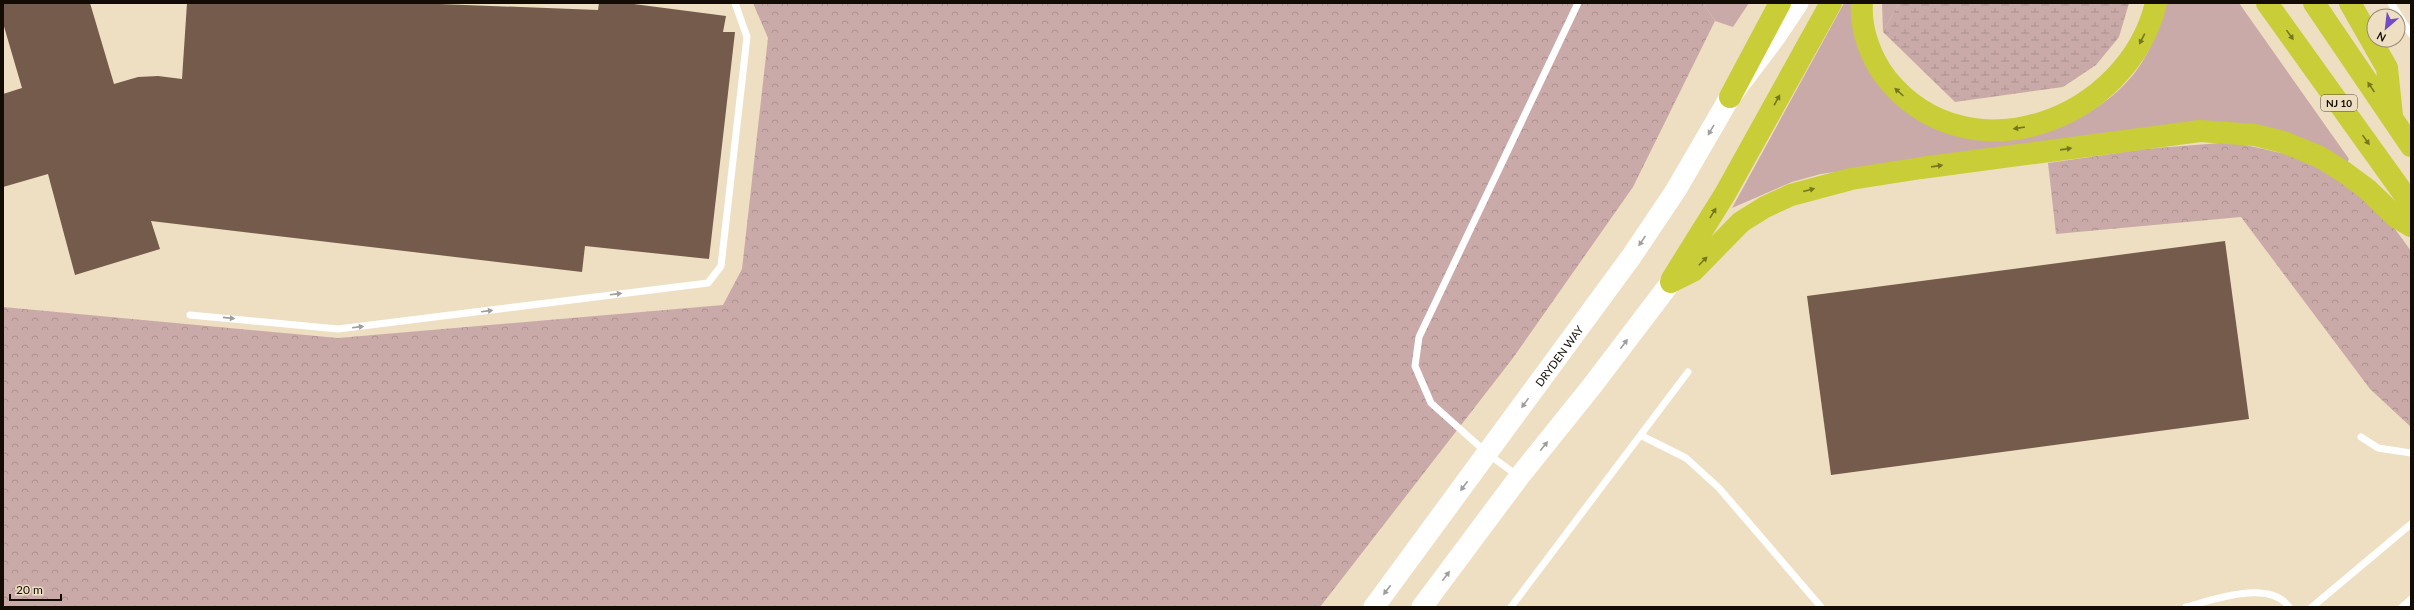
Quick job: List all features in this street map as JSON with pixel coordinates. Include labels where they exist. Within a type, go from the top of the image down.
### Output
[{"type":"highway","points":[[1730,97],[1780,3]]},
{"type":"highway","points":[[1671,282],[1725,194],[1831,3]]},
{"type":"highway","points":[[1862,3],[1867,41],[1875,62],[1896,90],[1914,105],[1934,117],[1956,124],[1996,130],[2038,125],[2060,117],[2094,97],[2108,86],[2136,52],[2152,18],[2156,3]]},
{"type":"highway","name":"NJ 10","points":[[2267,3],[2411,204]]},
{"type":"highway","name":"NJ 10","points":[[2314,3],[2411,146]]},
{"type":"highway","points":[[2350,3],[2387,68],[2393,119]]},
{"type":"highway","points":[[1671,282],[1693,270],[1741,222],[1765,207],[1791,195],[1850,179],[1921,168],[2200,131],[2255,135],[2283,142],[2320,157],[2344,172],[2396,216],[2411,226]]},
{"type":"street","name":"DRYDEN WAY","points":[[1374,607],[1488,454],[1630,257],[1672,196],[1730,97],[1776,36],[1798,3]]},
{"type":"street","points":[[1422,607],[1519,477],[1592,386],[1671,282]]},
{"type":"lane","points":[[190,314],[338,330],[708,283],[721,266],[747,37],[735,3]]},
{"type":"lane","points":[[1519,477],[1488,454],[1430,403],[1415,366],[1419,337],[1578,3]]},
{"type":"lane","points":[[2390,3],[2411,34]]},
{"type":"lane","points":[[1511,607],[1642,436],[1688,372]]},
{"type":"lane","points":[[1642,436],[1686,458],[1719,488],[1821,607]]},
{"type":"lane","points":[[2361,437],[2378,448],[2411,453]]},
{"type":"lane","points":[[2312,607],[2411,524]]},
{"type":"lane","points":[[2186,607],[2253,592],[2276,596],[2289,607]]},
{"type":"lane","points":[[2402,607],[2411,599]]},
{"type":"green space","points":[[753,3],[1703,3],[1715,21],[1633,187],[1513,358],[1320,607],[3,607],[3,307],[338,338],[723,305],[742,269],[768,38]]},
{"type":"green space","points":[[1703,3],[1749,3],[1733,27],[1715,21]]},
{"type":"green space","points":[[1844,3],[1852,3],[1860,46],[1868,68],[1892,99],[1921,121],[1954,134],[1989,139],[2026,136],[2061,126],[2095,109],[2124,85],[2145,58],[2159,26],[2165,3],[2239,3],[2349,159],[2347,163],[2297,137],[2253,124],[2184,123],[1821,174],[1792,182],[1732,208]]},
{"type":"green space","points":[[1882,3],[1899,3],[1883,32]]},
{"type":"green space","points":[[1899,3],[2129,3],[2119,37],[2096,65],[2063,87],[1955,102],[1883,32]]},
{"type":"green space","points":[[2232,142],[2295,156],[2352,186],[2395,229],[2411,251],[2411,427],[2370,389],[2241,217],[2056,234],[2048,163],[2145,149]]},
{"type":"building","points":[[3,3],[90,3],[114,84],[138,77],[158,76],[182,79],[187,3],[414,3],[598,10],[599,3],[626,3],[726,16],[723,32],[735,32],[709,259],[585,246],[582,272],[151,221],[160,249],[75,275],[48,174],[3,187],[3,94],[22,88],[3,23]]},
{"type":"building","points":[[2225,241],[2249,419],[1831,475],[1807,296]]}]
